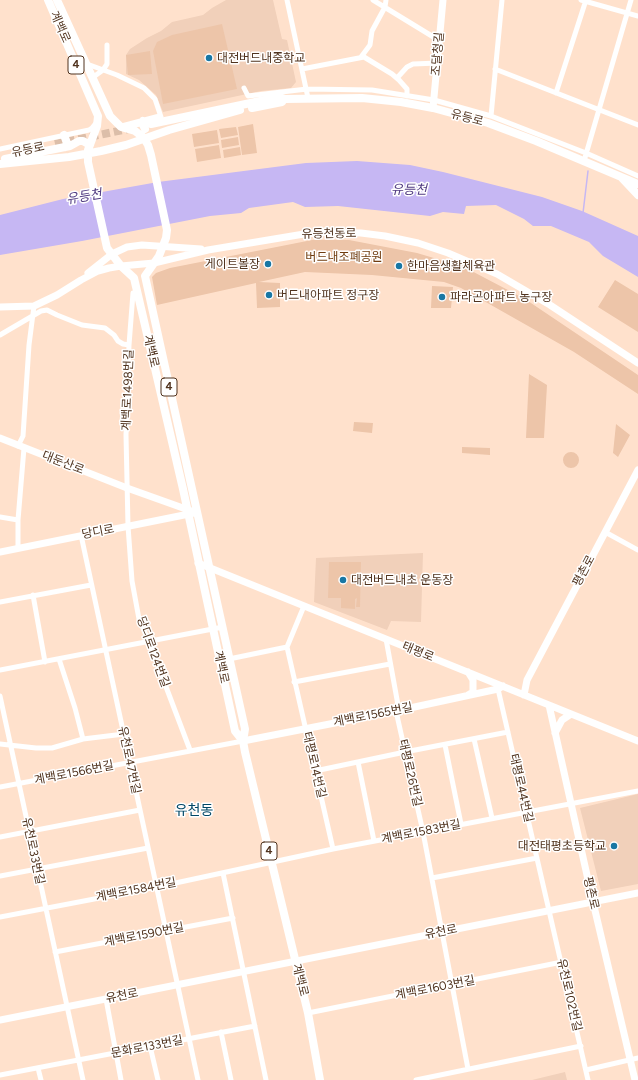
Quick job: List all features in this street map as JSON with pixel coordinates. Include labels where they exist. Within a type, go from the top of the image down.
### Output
[{"type":"main road","name":"계백로","points":[[48,0],[98,116],[97,126],[90,145],[88,162],[107,248],[121,266],[134,278],[236,731],[243,741],[308,1013],[320,1080]]},
{"type":"main road","name":"계백로","points":[[57,0],[110,116],[121,127]]},
{"type":"main road","name":"조달청길","points":[[434,104],[443,0]]},
{"type":"main road","name":"유등로","points":[[143,128],[264,99],[279,97],[285,99],[362,98],[434,104],[585,157],[638,184]]},
{"type":"main road","points":[[121,127],[143,128],[162,117],[248,100],[264,99]]},
{"type":"main road","name":"유등로","points":[[232,112],[282,102],[285,99]]},
{"type":"main road","points":[[121,127],[143,128],[232,112]]},
{"type":"main road","points":[[0,164],[69,157],[101,151],[126,145],[169,130],[232,112]]},
{"type":"main road","name":"계백로","points":[[143,128],[151,156],[167,230],[166,238],[157,260],[145,276],[245,729],[243,741]]},
{"type":"main road","points":[[64,135],[67,143],[65,147]]},
{"type":"main road","points":[[0,160],[65,147],[83,141],[90,145]]},
{"type":"main road","name":"유등로","points":[[0,156],[55,144]]},
{"type":"main road","points":[[620,176],[638,195]]},
{"type":"main road","name":"유등천동로","points":[[0,307],[34,306],[58,295],[80,280],[98,271],[109,268],[304,234],[332,232],[385,236],[418,243],[448,253],[497,274],[550,305],[636,361]]},
{"type":"main road","points":[[80,280],[112,254],[127,247],[142,245],[208,250]]},
{"type":"main road","points":[[107,248],[106,255],[109,268]]},
{"type":"main road","name":"대둔산로","points":[[0,438],[187,512]]},
{"type":"main road","name":"평촌로","points":[[524,695],[527,680],[638,470]]},
{"type":"main road","name":"당디로","points":[[0,552],[128,526],[187,512],[197,513]]},
{"type":"main road","name":"태평로","points":[[198,563],[468,672],[500,688],[524,695],[638,741]]},
{"type":"main road","points":[[468,672],[473,680],[473,692],[468,695]]},
{"type":"main road","name":"계백로1565번길","points":[[243,741],[396,711],[500,688]]},
{"type":"main road","name":"평촌로","points":[[549,705],[593,902],[634,1059],[635,1080]]},
{"type":"main road","points":[[555,733],[562,720],[571,714]]},
{"type":"main road","name":"유천로","points":[[0,1020],[638,893]]},
{"type":"street","points":[[287,0],[308,98]]},
{"type":"street","points":[[374,0],[440,41]]},
{"type":"street","points":[[361,56],[370,45],[372,31],[386,7],[386,0]]},
{"type":"street","points":[[491,116],[502,0]]},
{"type":"street","points":[[556,93],[584,0],[638,16]]},
{"type":"street","points":[[585,157],[631,0]]},
{"type":"street","points":[[92,78],[103,70],[107,64],[107,45]]},
{"type":"street","points":[[302,69],[361,56],[398,78],[407,89],[407,96]]},
{"type":"street","points":[[398,78],[407,67],[413,64],[438,62]]},
{"type":"street","points":[[86,64],[117,74],[144,88],[155,99],[162,117]]},
{"type":"street","points":[[495,69],[638,125]]},
{"type":"street","points":[[244,88],[248,96],[307,89],[372,90],[407,96],[434,104],[491,116],[585,157],[638,176]]},
{"type":"street","points":[[0,150],[89,130],[92,128],[98,116]]},
{"type":"street","name":"계백로1498번길","points":[[127,488],[126,435],[133,293]]},
{"type":"street","points":[[18,548],[21,447],[29,344],[34,306]]},
{"type":"street","points":[[0,335],[41,311],[46,310],[82,325],[105,328],[114,335],[118,341],[130,345]]},
{"type":"street","points":[[127,488],[128,526]]},
{"type":"street","points":[[0,517],[18,520]]},
{"type":"street","name":"당디로124번길","points":[[128,526],[132,581],[139,619],[190,750]]},
{"type":"street","points":[[605,532],[638,550]]},
{"type":"street","name":"유천로47번길","points":[[81,535],[198,1080]]},
{"type":"street","points":[[0,602],[92,584]]},
{"type":"street","points":[[33,595],[45,662]]},
{"type":"street","points":[[286,648],[304,606]]},
{"type":"street","points":[[0,670],[223,627]]},
{"type":"street","name":"태평로26번길","points":[[386,639],[398,705],[396,711],[423,832],[468,1069]]},
{"type":"street","name":"계백로","points":[[229,659],[286,648]]},
{"type":"street","name":"태평로14번길","points":[[286,648],[333,849]]},
{"type":"street","points":[[59,659],[75,708],[83,739]]},
{"type":"street","points":[[294,682],[390,664]]},
{"type":"street","name":"태평로44번길","points":[[500,688],[508,732],[550,910]]},
{"type":"street","name":"유천로33번길","points":[[0,696],[82,1080]]},
{"type":"street","points":[[315,771],[508,732]]},
{"type":"street","points":[[0,744],[36,748],[52,748],[83,739],[124,734]]},
{"type":"street","points":[[474,739],[492,818]]},
{"type":"street","name":"계백로1566번길","points":[[0,787],[243,741]]},
{"type":"street","points":[[445,745],[461,824]]},
{"type":"street","points":[[358,762],[374,841]]},
{"type":"street","name":"계백로1583번길","points":[[272,861],[526,811],[638,791]]},
{"type":"street","points":[[0,837],[140,810]]},
{"type":"street","points":[[0,876],[148,848]]},
{"type":"street","points":[[432,878],[537,858]]},
{"type":"street","name":"계백로1584번길","points":[[0,917],[157,887],[272,861]]},
{"type":"street","points":[[223,873],[266,1080]]},
{"type":"street","name":"유천로102번길","points":[[550,910],[588,1080]]},
{"type":"street","name":"계백로1590번길","points":[[55,952],[233,918]]},
{"type":"street","name":"계백로1603번길","points":[[308,1013],[562,962]]},
{"type":"street","points":[[106,999],[121,1080]]},
{"type":"street","name":"문화로133번길","points":[[3,1077],[38,1068],[255,1026]]},
{"type":"street","points":[[221,1032],[231,1080]]},
{"type":"street","points":[[150,1046],[158,1080]]},
{"type":"street","points":[[416,1080],[444,1077],[468,1069],[581,1046]]},
{"type":"street","points":[[586,1070],[634,1059]]},
{"type":"street","points":[[38,1068],[41,1080]]},
{"type":"shaded area","name":"대전버드내중학교","points":[[226,0],[273,0],[282,39],[287,40],[296,82],[291,88],[261,91],[163,112],[156,95],[139,80],[126,74],[126,55],[130,49],[161,31],[172,22],[203,15]]},
{"type":"shaded area","points":[[423,553],[421,622],[391,621],[387,630],[314,602],[316,558]]},
{"type":"shaded area","name":"대전태평초등학교","points":[[638,794],[638,884],[601,891],[580,808]]},
{"type":"shaded area","points":[[565,1072],[567,1080],[532,1080]]},
{"type":"green space","points":[[222,24],[237,89],[163,104],[153,51],[157,42],[172,35]]},
{"type":"green space","points":[[150,51],[152,74],[128,75],[126,55]]},
{"type":"green space","points":[[253,124],[257,153],[242,155],[238,127]]},
{"type":"green space","points":[[236,127],[238,135],[221,138],[219,129]]},
{"type":"green space","points":[[217,130],[219,143],[194,147],[192,134]]},
{"type":"green space","points":[[238,137],[239,145],[222,148],[221,140]]},
{"type":"green space","points":[[219,145],[221,158],[197,162],[195,149]]},
{"type":"green space","points":[[240,147],[241,155],[224,158],[223,150]]},
{"type":"green space","name":"버드내조폐공원","points":[[312,240],[349,240],[417,253],[464,267],[525,299],[638,375],[638,394],[574,352],[461,288],[444,282],[372,275],[305,272],[259,282],[280,283],[280,307],[257,308],[256,283],[157,305],[152,277],[156,273],[170,268]]},
{"type":"green space","points":[[615,280],[638,294],[638,332],[598,307]]},
{"type":"green space","name":"파라곤아파트 농구장","points":[[432,286],[453,287],[451,308],[431,308]]},
{"type":"green space","points":[[529,374],[547,385],[544,438],[526,438]]},
{"type":"green space","points":[[354,422],[373,423],[372,433],[353,431]]},
{"type":"green space","points":[[616,424],[630,435],[618,457],[613,453]]},
{"type":"green space","points":[[462,447],[490,448],[490,455],[462,453]]},
{"type":"green space","points":[[571,452],[578,457],[579,460],[574,467],[571,468],[564,463],[563,460],[568,453]]},
{"type":"green space","name":"대전버드내초 운동장","points":[[329,562],[361,562],[360,607],[356,607],[357,598],[355,599],[355,609],[341,608],[341,598],[328,598]]},
{"type":"water","name":"유등천","points":[[357,161],[410,165],[443,172],[542,197],[582,211],[638,236],[638,277],[603,256],[589,242],[551,226],[533,226],[524,219],[496,205],[466,206],[464,214],[443,212],[430,216],[338,206],[305,207],[293,202],[249,208],[241,213],[210,216],[82,241],[0,255],[0,215],[63,199],[158,182],[306,163]]},
{"type":"waterway","points":[[583,213],[588,171]]},
{"type":"tunnel","points":[[55,144],[128,129]]},
{"type":"place","name":"대전버드내중학교","points":[[209,58]]},
{"type":"place","name":"게이트볼장","points":[[268,264]]},
{"type":"place","name":"한마음생활체육관","points":[[399,266]]},
{"type":"place","name":"버드내아파트 정구장","points":[[269,295]]},
{"type":"place","name":"파라곤아파트 농구장","points":[[442,297]]},
{"type":"place","name":"대전버드내초 운동장","points":[[343,580]]},
{"type":"place","name":"대전태평초등학교","points":[[614,846]]},
{"type":"district","name":"유천동","points":[[194,811]]}]
